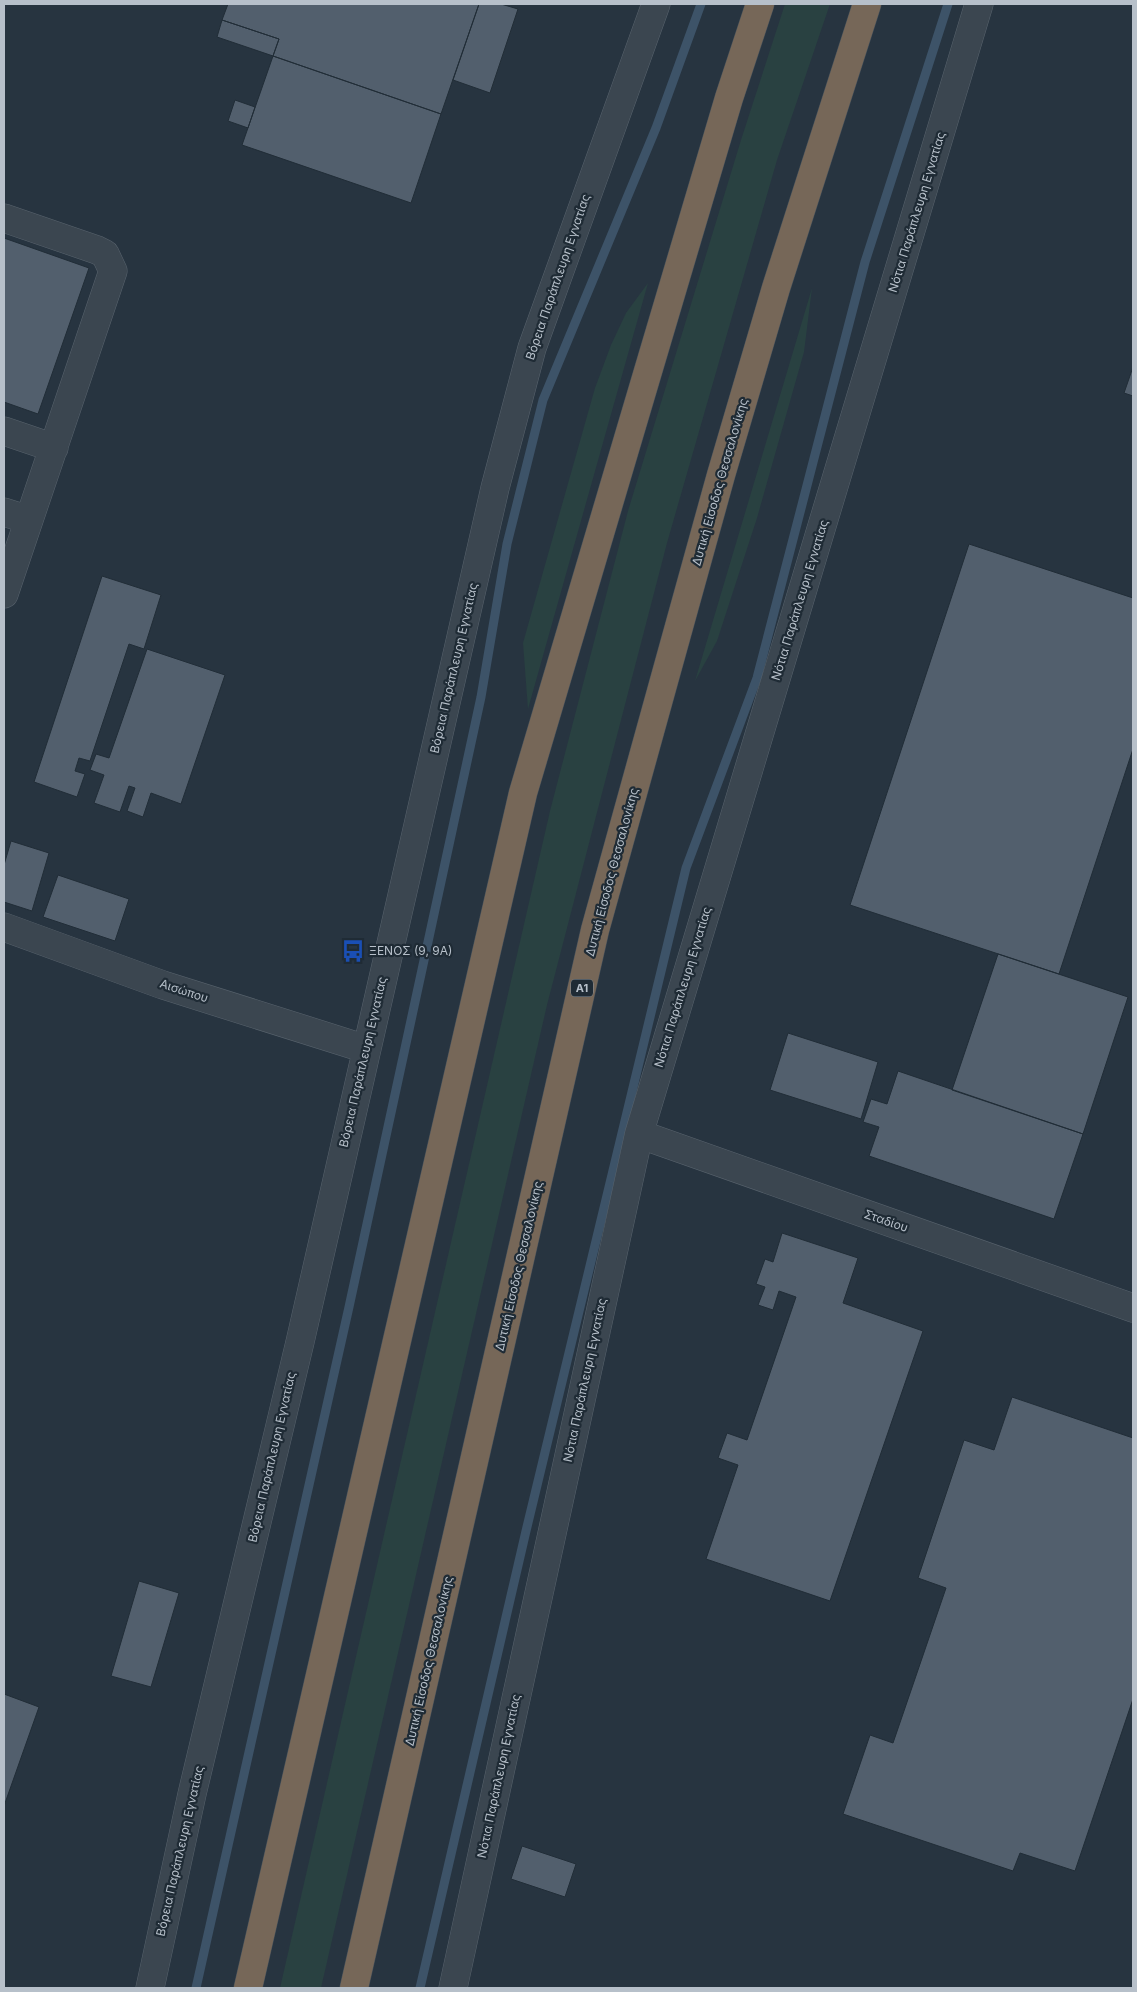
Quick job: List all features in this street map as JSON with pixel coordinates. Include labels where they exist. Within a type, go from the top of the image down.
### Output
[{"type":"highway","points":[[248,1988],[523,793],[729,98],[760,4]]},
{"type":"highway","name":"Δυτική Είσοδος Θεσσαλονίκης","points":[[354,1988],[595,930],[732,438],[779,279],[867,4]]},
{"type":"street","name":"Βόρεια Παράπλευρη Εγνατίας","points":[[150,1988],[192,1794],[300,1342],[495,488],[532,348],[656,4]]},
{"type":"street","name":"Νότια Παράπλευρη Εγνατίας","points":[[453,1988],[639,1134],[979,4]]},
{"type":"street","points":[[4,218],[98,250],[105,254],[113,270],[4,594]]},
{"type":"street","points":[[4,430],[54,448]]},
{"type":"street","points":[[4,512],[29,520]]},
{"type":"street","name":"Αισώπου","points":[[4,928],[163,985],[366,1048]]},
{"type":"street","name":"Σταδίου","points":[[639,1134],[1133,1308]]},
{"type":"green space","points":[[785,4],[830,4],[777,160],[667,543],[547,1005],[321,1988],[280,1988],[550,811],[628,511],[741,140]]},
{"type":"green space","points":[[648,283],[528,709],[523,643],[595,388],[611,345],[626,313]]},
{"type":"green space","points":[[812,288],[804,352],[757,518],[717,641],[695,681]]},
{"type":"building","points":[[228,4],[479,4],[441,114],[273,56],[279,39],[222,20]]},
{"type":"building","points":[[479,4],[501,4],[518,9],[490,93],[453,80]]},
{"type":"building","points":[[222,20],[279,39],[273,56],[217,37]]},
{"type":"building","points":[[273,56],[441,114],[411,203],[242,145]]},
{"type":"building","points":[[235,100],[255,107],[248,128],[228,121]]},
{"type":"building","points":[[4,238],[89,268],[38,414],[4,402]]},
{"type":"building","points":[[1133,367],[1133,396],[1124,393]]},
{"type":"building","points":[[969,544],[1133,598],[1133,749],[1059,974],[850,905]]},
{"type":"building","points":[[102,576],[161,595],[144,649],[129,644],[90,761],[79,758],[75,771],[85,774],[77,797],[34,782]]},
{"type":"building","points":[[147,649],[225,675],[181,804],[151,793],[143,817],[127,811],[135,788],[129,786],[120,812],[94,803],[104,775],[90,770],[96,754],[109,758]]},
{"type":"building","points":[[11,841],[49,853],[32,911],[4,902],[4,865]]},
{"type":"building","points":[[58,875],[129,899],[115,941],[43,917]]},
{"type":"building","points":[[998,954],[1128,997],[1083,1134],[952,1090]]},
{"type":"building","points":[[788,1033],[878,1062],[861,1119],[770,1090]]},
{"type":"building","points":[[898,1071],[1083,1134],[1054,1219],[869,1156],[879,1127],[863,1122],[871,1099],[887,1104]]},
{"type":"building","points":[[782,1233],[858,1258],[843,1303],[923,1331],[830,1601],[706,1559],[738,1465],[718,1458],[727,1433],[747,1440],[796,1297],[779,1291],[773,1310],[758,1305],[765,1287],[756,1284],[765,1259],[773,1262]]},
{"type":"building","points":[[1012,1397],[1133,1438],[1133,1699],[1075,1871],[1020,1853],[1013,1871],[843,1814],[870,1735],[893,1743],[946,1588],[918,1578],[964,1440],[994,1450]]},
{"type":"building","points":[[139,1581],[179,1593],[151,1687],[111,1676]]},
{"type":"building","points":[[4,1694],[39,1707],[4,1806]]},
{"type":"building","points":[[522,1846],[576,1864],[565,1897],[511,1879]]},
{"type":"waterway","points":[[196,1988],[349,1307],[481,697],[507,544],[543,400],[656,128],[701,4]]},
{"type":"waterway","points":[[420,1988],[526,1531],[686,868],[757,678],[865,262],[948,4]]},
{"type":"place","name":"ΞΕΝΟΣ (9, 9Α)","points":[[353,951]]}]
